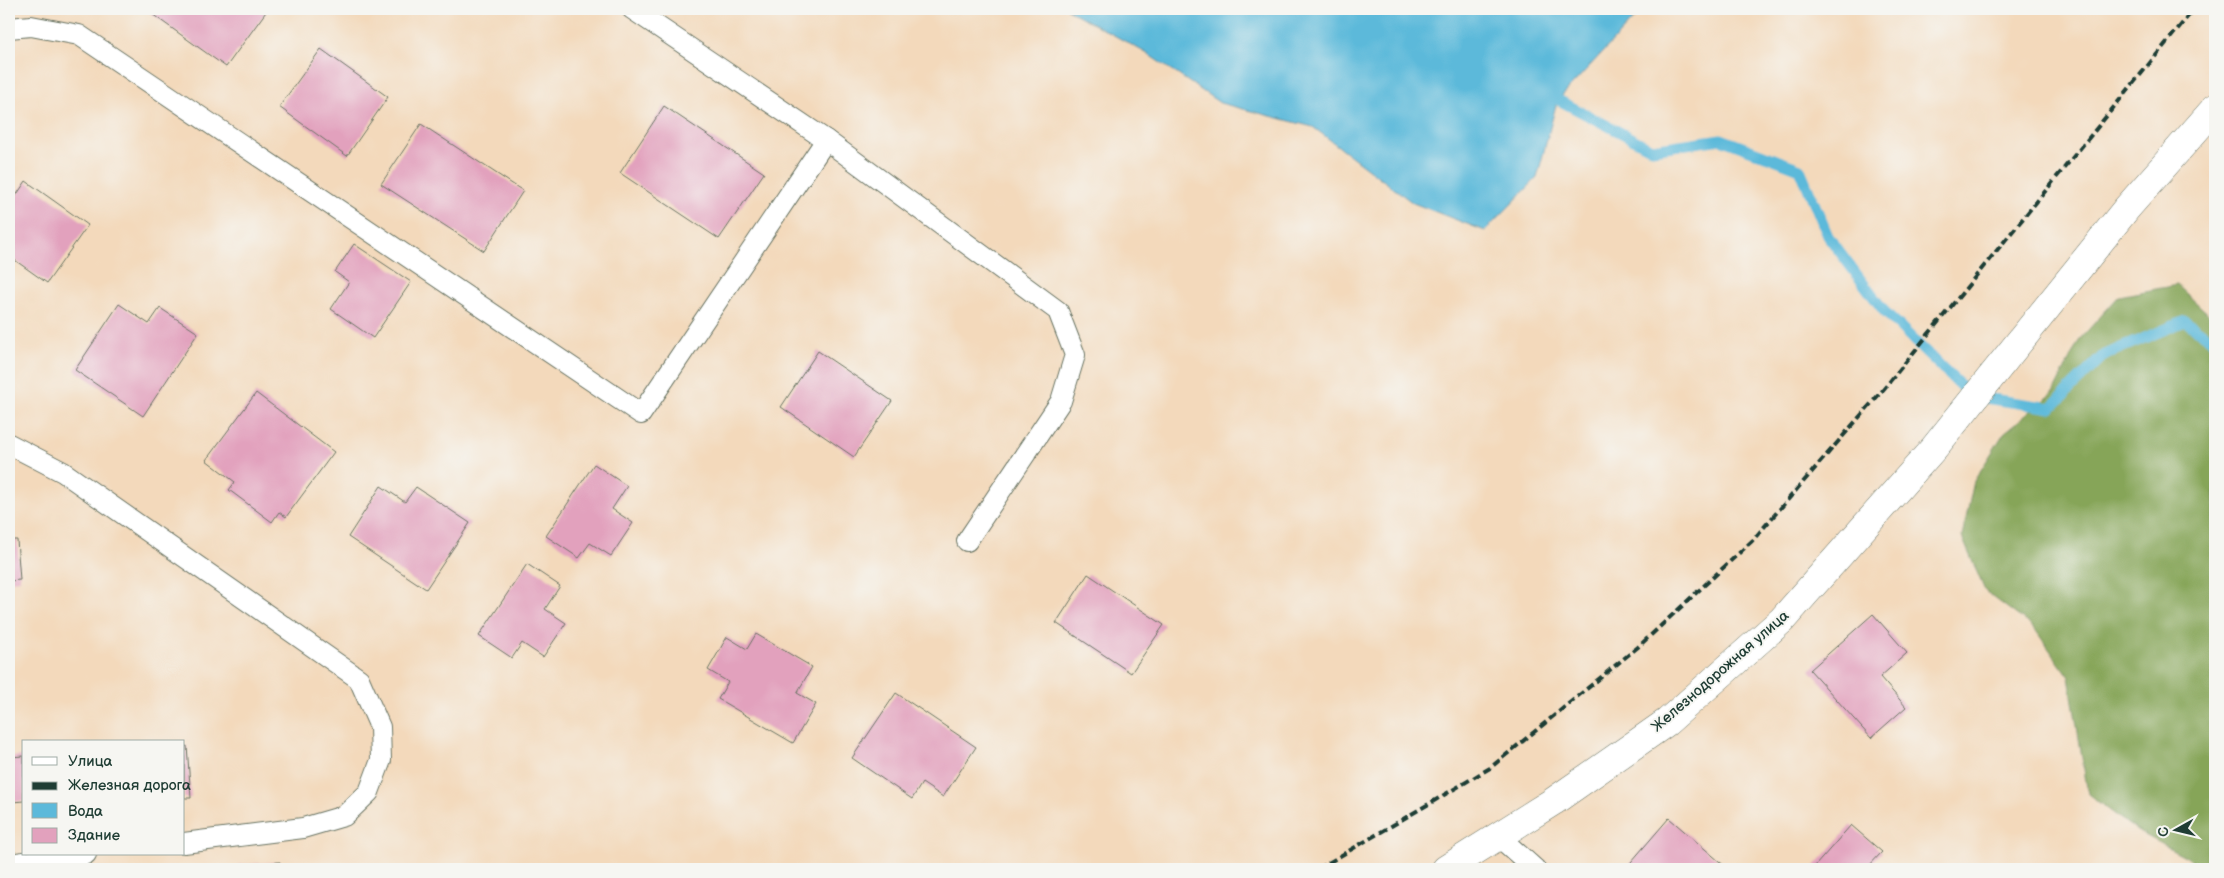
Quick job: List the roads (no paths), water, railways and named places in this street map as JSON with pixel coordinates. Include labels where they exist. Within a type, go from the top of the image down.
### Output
[{"type":"street","name":"Железнодорожная улица","points":[[1446,869],[1554,800],[1667,722],[1782,620],[1934,448],[2127,208],[2215,108]]},
{"type":"lane","points":[[632,9],[826,140],[1058,311],[1075,355],[1061,400],[967,541]]},
{"type":"lane","points":[[9,28],[31,26],[79,35],[641,414],[826,140]]},
{"type":"lane","points":[[9,444],[63,472],[359,679],[380,727],[381,760],[369,792],[344,816],[303,828],[185,843]]},
{"type":"lane","points":[[1497,835],[1536,869]]},
{"type":"lane","points":[[9,864],[71,856]]},
{"type":"water","points":[[1067,9],[1643,9],[1557,101],[1537,178],[1485,231],[1413,203],[1313,127],[1220,103],[1146,53]]},
{"type":"waterway","points":[[1545,93],[1652,149],[1721,139],[1800,169],[1828,236],[1884,311],[1971,396],[2051,408],[2104,355],[2185,321],[2215,342]]},
{"type":"railway","points":[[1318,869],[1490,768],[1638,647],[1752,541],[1882,391],[2194,9]]}]
